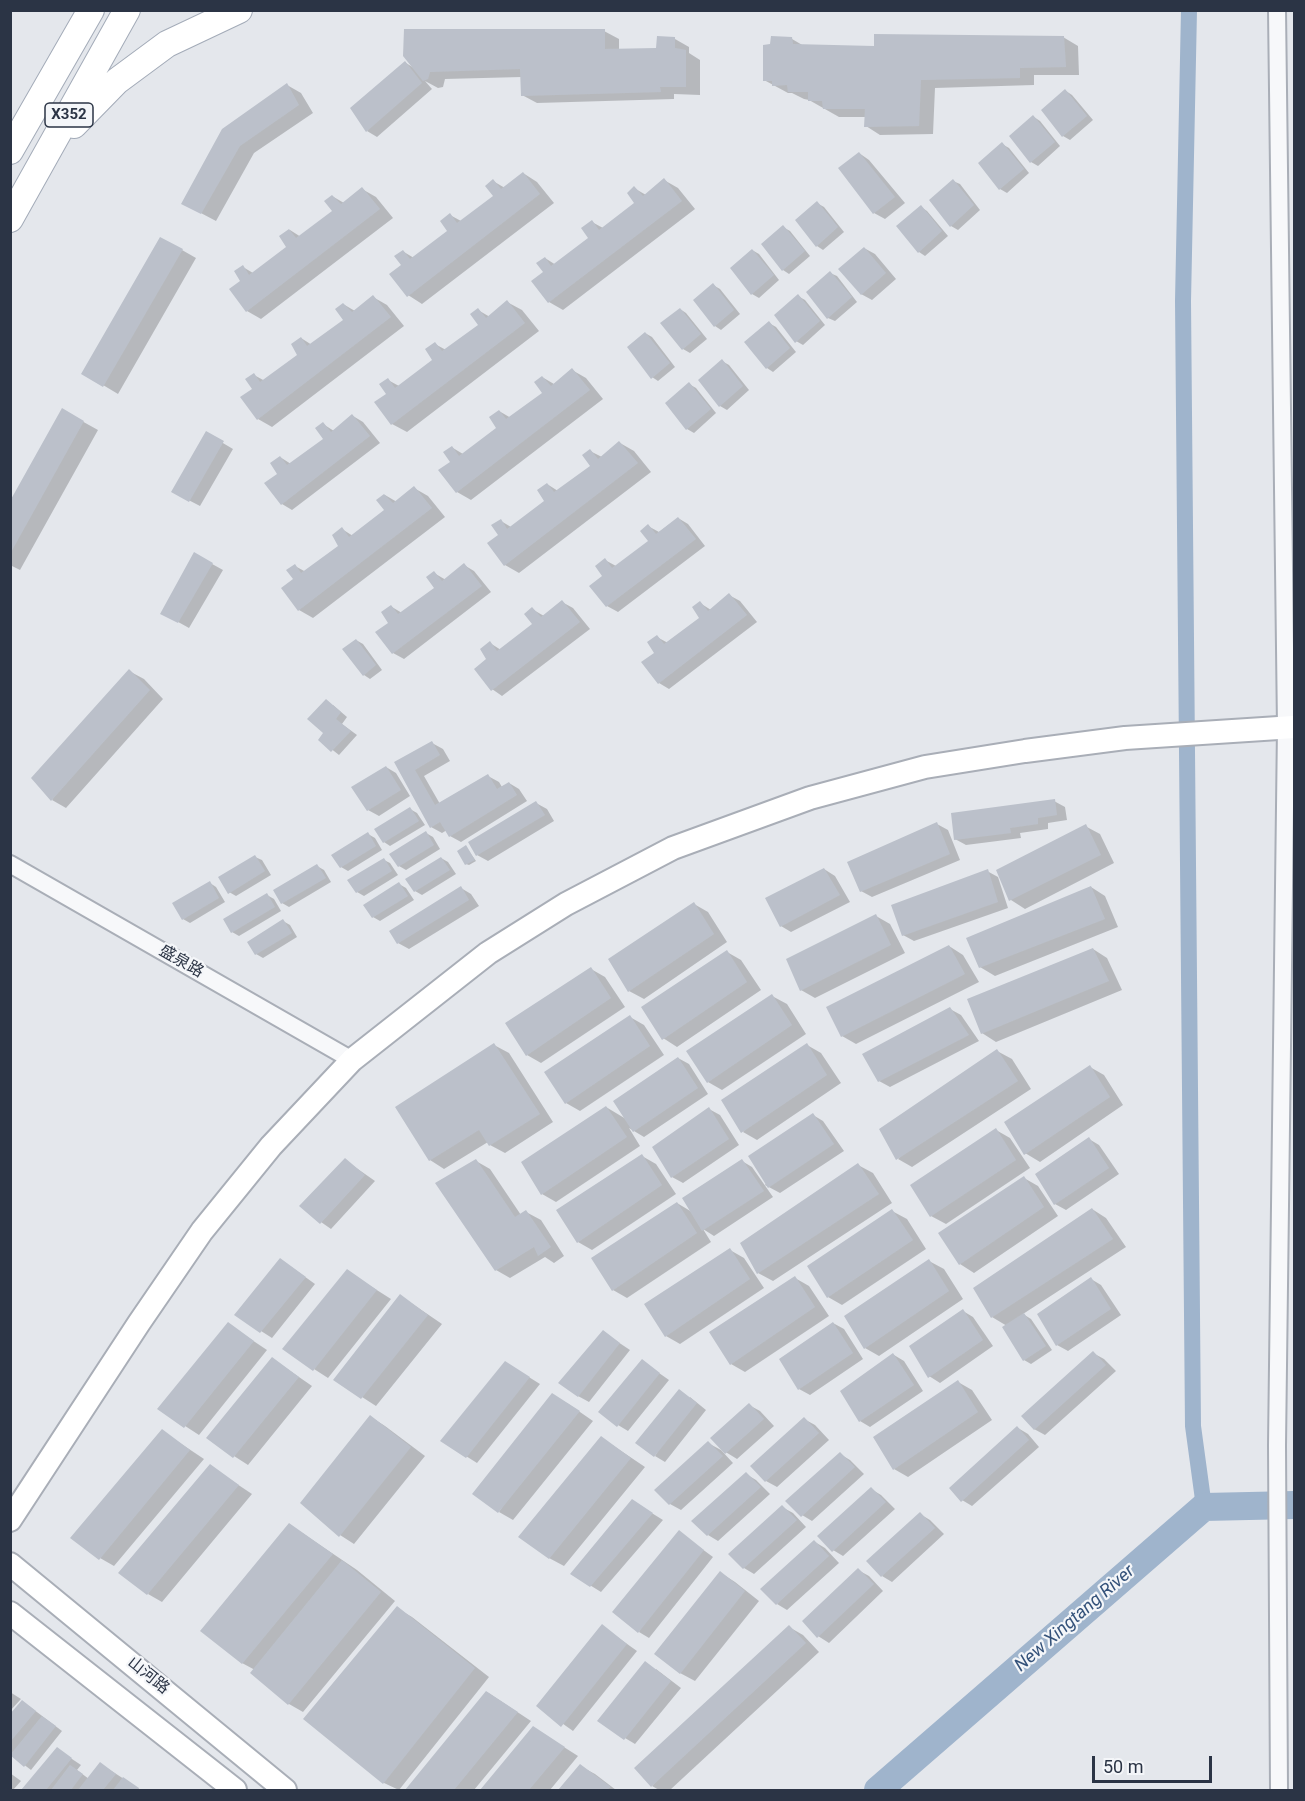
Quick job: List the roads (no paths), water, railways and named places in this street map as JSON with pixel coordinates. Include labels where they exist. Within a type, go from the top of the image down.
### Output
[{"type":"main road","name":"X352","points":[[10,151],[91,10]]},
{"type":"main road","name":"X352","points":[[10,219],[127,10]]},
{"type":"main road","points":[[52,146],[117,81],[167,44],[239,10]]},
{"type":"street","points":[[1277,10],[1290,727],[1277,1445],[1279,1791]]},
{"type":"street","points":[[10,1520],[202,1231],[271,1146],[352,1060],[488,953],[566,904],[674,848],[810,798],[925,767],[1125,738],[1290,727]]},
{"type":"street","name":"盛泉路","points":[[10,864],[352,1060]]},
{"type":"street","name":"山河路","points":[[10,1564],[285,1791]]},
{"type":"street","points":[[10,1613],[235,1791]]},
{"type":"waterway","points":[[1189,10],[1183,301],[1193,1426],[1204,1507]]},
{"type":"waterway","name":"New Xingtang River","points":[[878,1790],[1204,1507],[1294,1505]]}]
